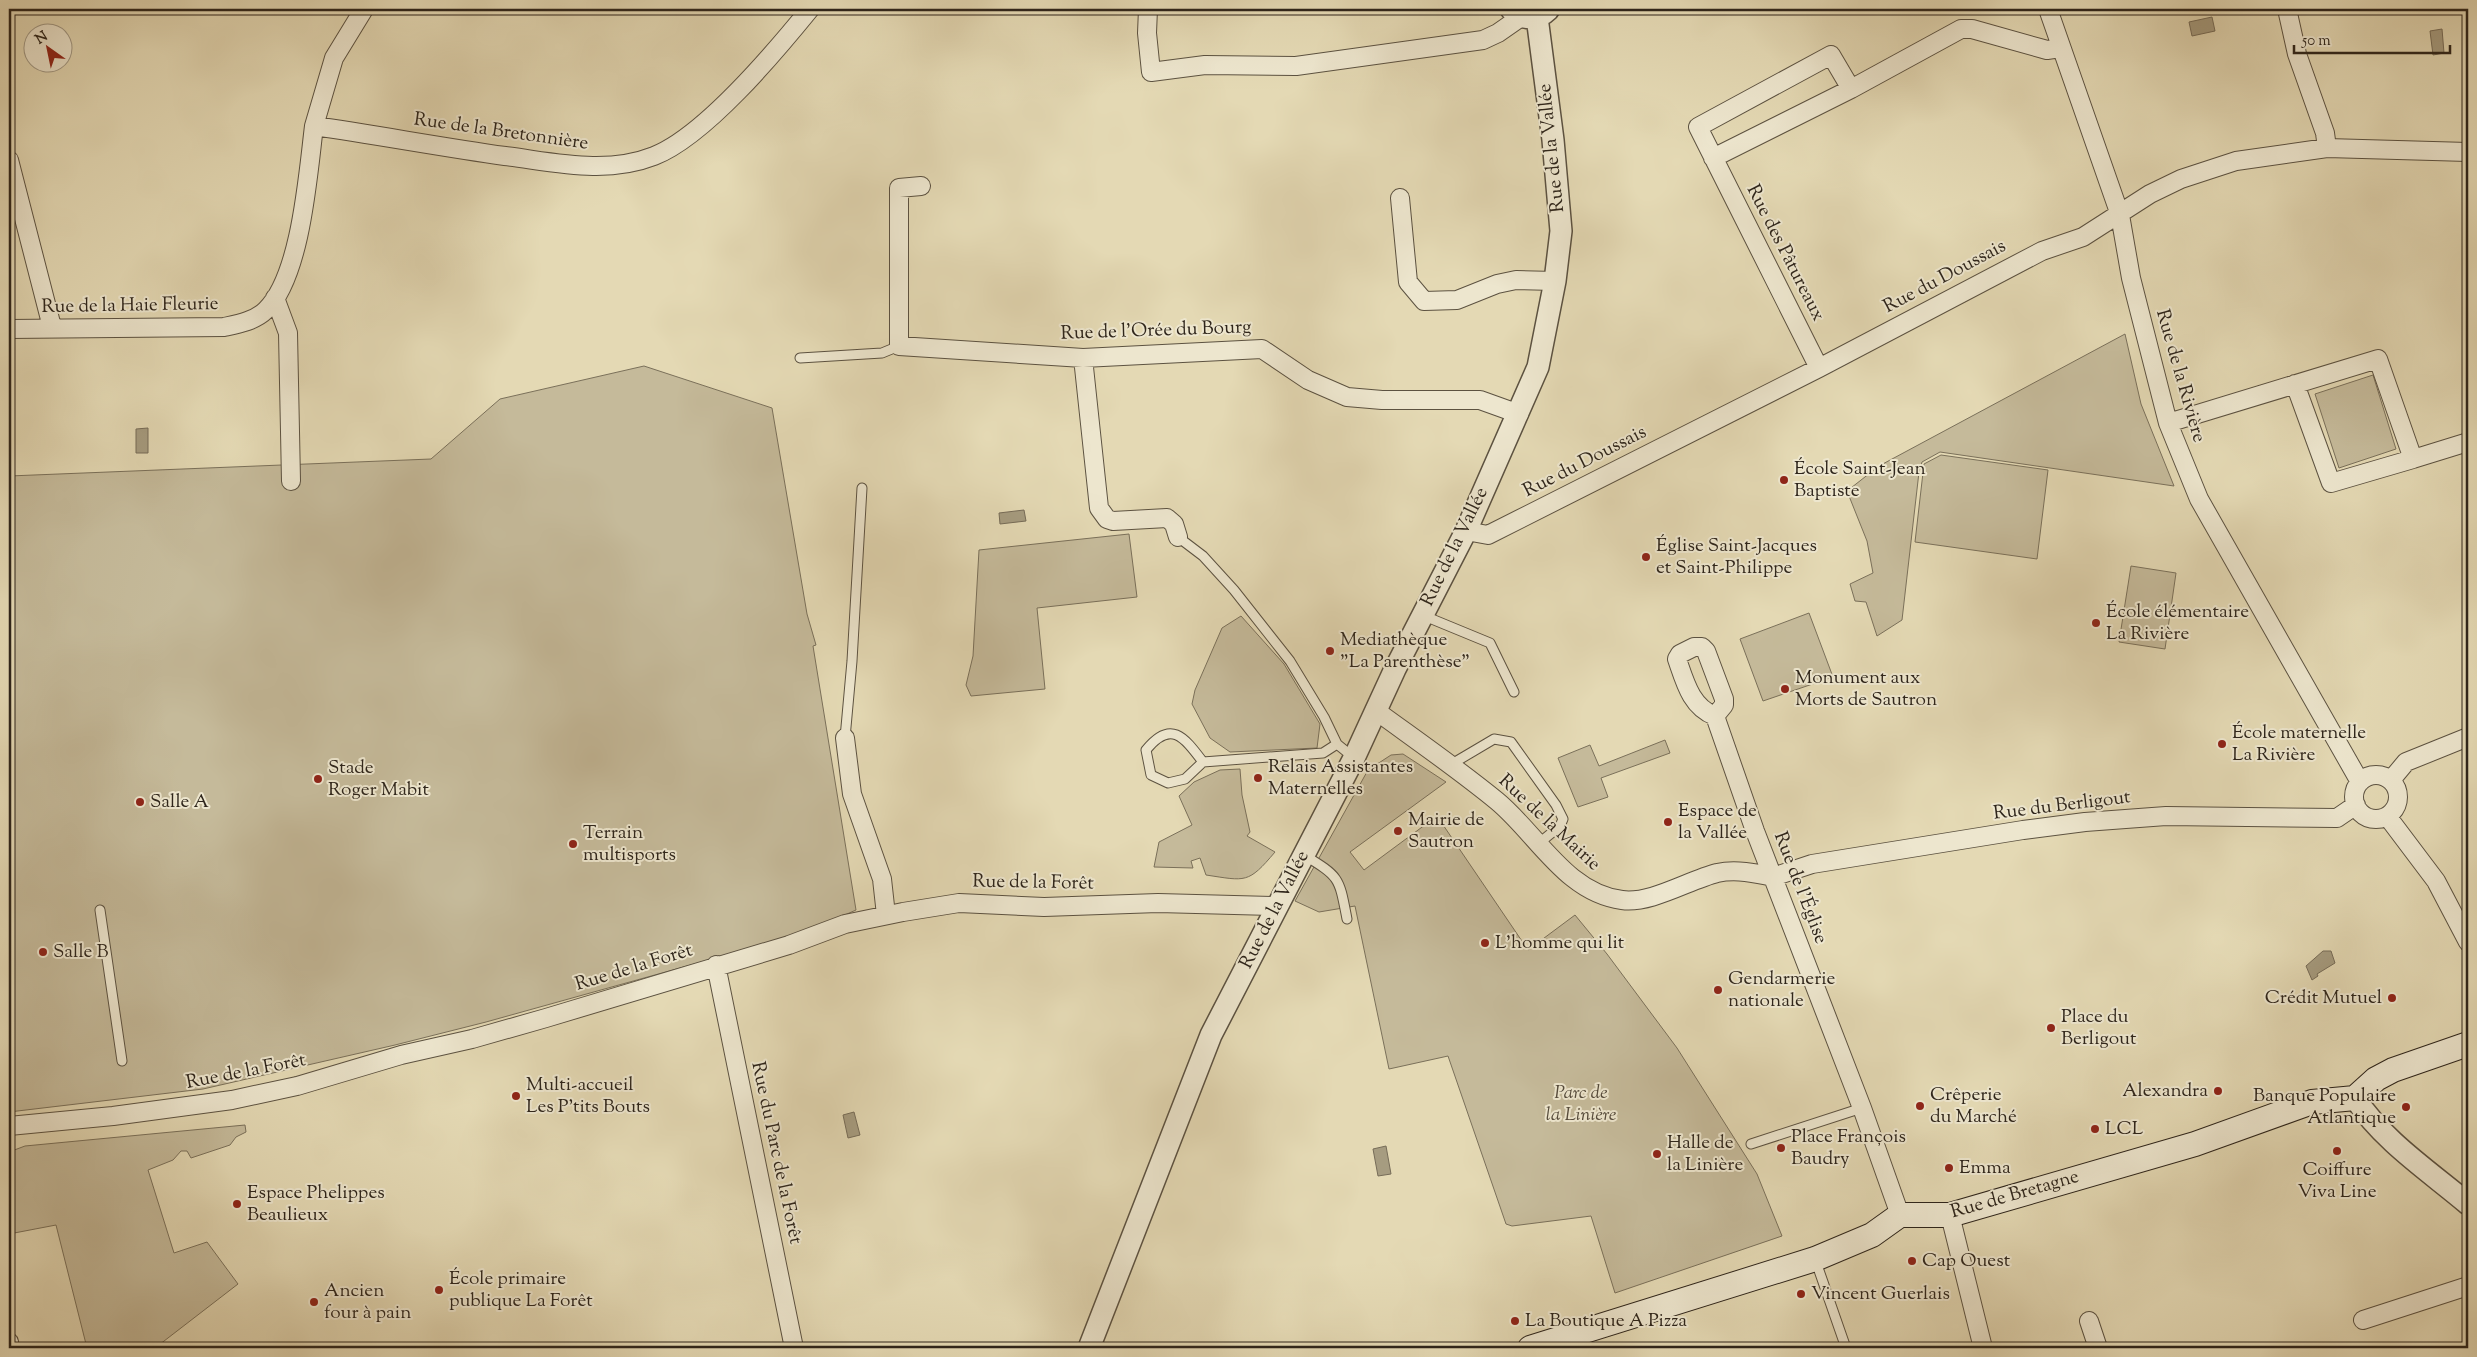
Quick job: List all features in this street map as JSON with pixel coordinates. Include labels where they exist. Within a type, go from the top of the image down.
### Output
[{"type":"main road","points":[[2356,1098],[2376,1078],[2392,1070],[2468,1044]]},
{"type":"main road","name":"Rue de Bretagne","points":[[1900,1215],[1950,1215],[2195,1144],[2312,1102],[2356,1098]]},
{"type":"main road","points":[[1530,1348],[1815,1259],[1872,1235],[1900,1215]]},
{"type":"street","points":[[314,126],[334,58],[364,9]]},
{"type":"street","name":"Rue de la Bretonnière","points":[[314,126],[438,147],[584,167],[629,162],[654,156],[680,143],[715,113],[792,32],[810,9]]},
{"type":"street","points":[[1148,9],[1147,33],[1151,72],[1204,65],[1296,66],[1483,40],[1530,13]]},
{"type":"street","name":"Rue de la Rivière","points":[[2048,9],[2060,48],[2120,215],[2131,278],[2168,422],[2199,500],[2360,782]]},
{"type":"street","points":[[2287,9],[2296,54],[2324,133],[2327,148]]},
{"type":"street","name":"Rue de la Vallée","points":[[1089,1348],[1211,1035],[1354,758],[1422,615],[1466,531],[1538,367],[1555,281],[1561,231],[1553,140],[1530,13]]},
{"type":"street","points":[[1713,158],[1851,89],[1961,29],[1972,28],[2047,50],[2060,48]]},
{"type":"street","name":"Rue des Pâtureaux","points":[[1819,368],[1698,127],[1831,55],[1851,89]]},
{"type":"street","name":"Rue de la Haie Fleurie","points":[[9,329],[52,327],[118,330],[224,327],[252,318],[265,311],[275,298],[292,265],[306,188],[314,126]]},
{"type":"street","name":"Rue du Doussais","points":[[1466,531],[1488,534],[1819,368],[2042,251],[2083,237],[2158,190],[2182,179],[2236,161],[2327,148],[2468,152]]},
{"type":"street","points":[[9,160],[52,327]]},
{"type":"street","points":[[899,346],[899,188],[921,186]]},
{"type":"street","points":[[1400,198],[1408,282],[1424,301],[1457,300],[1497,284],[1516,280],[1555,281]]},
{"type":"street","points":[[275,298],[288,333],[291,481]]},
{"type":"street","name":"Rue de l'Orée du Bourg","points":[[899,346],[1084,358],[1262,349],[1308,380],[1347,397],[1382,400],[1480,400],[1519,414]]},
{"type":"street","points":[[1084,358],[1099,508],[1107,519],[1113,522],[1168,518],[1174,524],[1178,537]]},
{"type":"street","points":[[2168,422],[2378,359],[2413,459]]},
{"type":"street","points":[[2295,384],[2331,483],[2468,442]]},
{"type":"street","name":"Rue de la Mairie","points":[[1376,710],[1498,802],[1538,844],[1585,886],[1606,898],[1625,901],[1646,898],[1718,873],[1745,871],[1773,877]]},
{"type":"street","name":"Rue de l'Église","points":[[1715,716],[1755,831],[1862,1108],[1900,1215]]},
{"type":"street","points":[[2391,780],[2406,762],[2468,737]]},
{"type":"street","points":[[845,738],[852,794],[882,879],[886,915]]},
{"type":"street","points":[[2376,775],[2391,780],[2398,796],[2397,804],[2387,816],[2372,819],[2364,815],[2356,805],[2355,792],[2360,782],[2376,775]]},
{"type":"street","name":"Rue du Berligout","points":[[1773,877],[1812,864],[2023,830],[2166,816],[2337,818],[2356,805]]},
{"type":"street","points":[[2387,816],[2436,881],[2468,942]]},
{"type":"street","name":"Rue de la Forêt","points":[[9,1126],[113,1116],[232,1100],[297,1086],[401,1055],[490,1034],[716,965],[789,945],[845,924],[886,915],[959,903],[1044,907],[1158,904],[1276,906]]},
{"type":"street","name":"Rue du Parc de la Forêt","points":[[716,965],[794,1348]]},
{"type":"street","points":[[2356,1098],[2369,1119],[2385,1135],[2468,1204]]},
{"type":"street","points":[[1950,1215],[1983,1348]]},
{"type":"street","points":[[2363,1320],[2468,1286]]},
{"type":"street","points":[[2089,1321],[2098,1348]]},
{"type":"street","points":[[9,1342],[10,1348]]},
{"type":"lane","name":"Rue de l'Orée du Bourg","points":[[800,358],[882,353],[899,346]]},
{"type":"lane","points":[[845,738],[852,661],[862,488]]},
{"type":"lane","points":[[1178,537],[1203,556],[1234,590],[1278,646],[1324,717],[1337,744],[1354,758]]},
{"type":"lane","points":[[1422,615],[1490,643],[1514,692]]},
{"type":"lane","points":[[1203,762],[1186,740],[1170,733],[1157,736],[1146,750],[1151,776],[1168,783],[1185,779],[1203,762],[1323,753],[1337,744]]},
{"type":"lane","points":[[1450,766],[1494,739],[1511,742],[1556,804],[1563,819],[1560,826],[1538,844]]},
{"type":"lane","points":[[1304,855],[1332,872],[1340,884],[1348,919]]},
{"type":"lane","points":[[100,910],[122,1061]]},
{"type":"lane","points":[[1751,1144],[1862,1108]]},
{"type":"lane","points":[[1815,1259],[1846,1348]]},
{"type":"green space","points":[[2125,334],[2141,404],[2174,486],[1940,452],[1922,462],[1919,472],[1902,620],[1877,636],[1866,602],[1855,601],[1850,584],[1873,573],[1867,541],[1847,491],[1879,466]]},
{"type":"green space","points":[[644,366],[772,408],[807,614],[816,645],[813,646],[856,910],[802,934],[486,1022],[395,1045],[203,1089],[9,1112],[9,476],[431,459],[500,399]]},
{"type":"green space","points":[[2373,375],[2396,449],[2339,468],[2315,394]]},
{"type":"green space","points":[[1941,455],[2048,470],[2037,559],[1915,542],[1924,464]]},
{"type":"green space","points":[[1129,534],[1137,597],[1037,608],[1045,689],[971,696],[966,685],[973,656],[979,550]]},
{"type":"green space","points":[[2131,566],[2176,573],[2165,649],[2119,642]]},
{"type":"green space","points":[[1809,613],[1833,677],[1763,701],[1740,639]]},
{"type":"green space","points":[[1241,616],[1284,664],[1320,724],[1317,748],[1230,752],[1210,738],[1192,704],[1195,690],[1222,628]]},
{"type":"green space","points":[[1665,740],[1670,753],[1601,778],[1608,797],[1578,807],[1558,758],[1590,745],[1599,766]]},
{"type":"green space","name":"Parc de la Linière","points":[[1403,754],[1446,782],[1350,852],[1364,870],[1437,816],[1528,950],[1575,915],[1607,954],[1677,1048],[1757,1174],[1782,1236],[1615,1293],[1591,1216],[1512,1226],[1506,1224],[1448,1056],[1389,1069],[1355,906],[1319,912],[1295,901],[1368,770],[1391,755]]},
{"type":"green space","points":[[1240,769],[1242,795],[1250,832],[1247,836],[1275,852],[1252,875],[1238,879],[1206,875],[1200,858],[1191,861],[1193,868],[1154,867],[1159,842],[1192,825],[1179,796],[1194,782],[1220,770]]},
{"type":"green space","points":[[245,1125],[246,1132],[236,1137],[230,1145],[191,1158],[187,1151],[181,1151],[173,1160],[148,1170],[174,1253],[207,1242],[238,1284],[155,1348],[87,1348],[56,1225],[9,1234],[9,1152],[25,1146]]},
{"type":"shaded area","points":[[2212,17],[2215,31],[2192,36],[2189,22]]},
{"type":"shaded area","points":[[2442,29],[2444,53],[2433,55],[2430,31]]},
{"type":"shaded area","points":[[148,428],[148,453],[136,453],[136,429]]},
{"type":"shaded area","points":[[1024,510],[1026,521],[1000,524],[999,513]]},
{"type":"shaded area","points":[[2323,951],[2331,951],[2335,963],[2317,974],[2318,976],[2312,980],[2306,966]]},
{"type":"shaded area","points":[[854,1112],[860,1135],[848,1138],[843,1115]]},
{"type":"shaded area","points":[[1386,1146],[1391,1174],[1378,1176],[1373,1149]]},
{"type":"place","name":"École Saint-Jean Baptiste","points":[[1784,480]]},
{"type":"place","name":"Église Saint-Jacques et Saint-Philippe","points":[[1646,557]]},
{"type":"place","name":"École élémentaire La Rivière","points":[[2096,623]]},
{"type":"place","name":"Mediathèque \"La Parenthèse\"","points":[[1330,651]]},
{"type":"place","name":"Monument aux Morts de Sautron","points":[[1785,689]]},
{"type":"place","name":"École maternelle La Rivière","points":[[2222,744]]},
{"type":"place","name":"Relais Assistantes Maternelles","points":[[1258,778]]},
{"type":"place","name":"Stade Roger Mabit","points":[[318,779]]},
{"type":"place","name":"Salle A","points":[[140,802]]},
{"type":"place","name":"Espace de la Vallée","points":[[1668,822]]},
{"type":"place","name":"Mairie de Sautron","points":[[1398,831]]},
{"type":"place","name":"Terrain multisports","points":[[573,844]]},
{"type":"place","name":"L'homme qui lit","points":[[1485,943]]},
{"type":"place","name":"Salle B","points":[[43,952]]},
{"type":"place","name":"Gendarmerie nationale","points":[[1718,990]]},
{"type":"place","name":"Crédit Mutuel","points":[[2392,998]]},
{"type":"place","name":"Place du Berligout","points":[[2051,1028]]},
{"type":"place","name":"Alexandra","points":[[2218,1091]]},
{"type":"place","name":"Multi-accueil Les P'tits Bouts","points":[[516,1096]]},
{"type":"place","name":"Crêperie du Marché","points":[[1920,1106]]},
{"type":"place","name":"Banque Populaire Atlantique","points":[[2406,1107]]},
{"type":"place","name":"LCL","points":[[2095,1129]]},
{"type":"place","name":"Place François Baudry","points":[[1781,1148]]},
{"type":"place","name":"Coiffure Viva Line","points":[[2337,1151]]},
{"type":"place","name":"Halle de la Linière","points":[[1657,1154]]},
{"type":"place","name":"Emma","points":[[1949,1168]]},
{"type":"place","name":"Espace Phelippes Beaulieux","points":[[237,1204]]},
{"type":"place","name":"Cap Ouest","points":[[1912,1261]]},
{"type":"place","name":"École primaire publique La Forêt","points":[[439,1290]]},
{"type":"place","name":"Vincent Guerlais","points":[[1801,1294]]},
{"type":"place","name":"Ancien four à pain","points":[[314,1302]]},
{"type":"place","name":"La Boutique A Pizza","points":[[1515,1321]]}]
